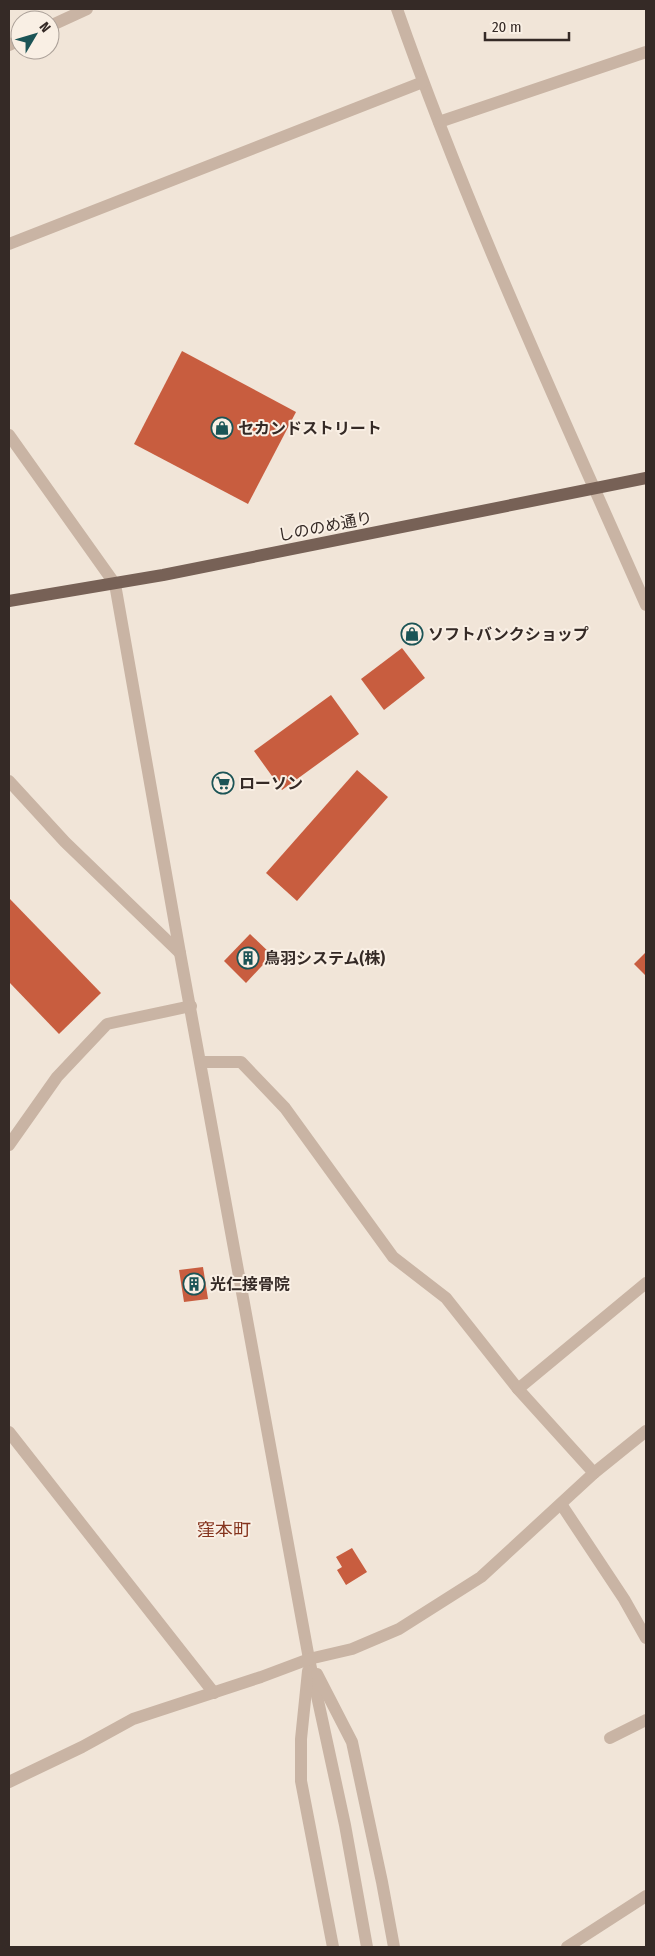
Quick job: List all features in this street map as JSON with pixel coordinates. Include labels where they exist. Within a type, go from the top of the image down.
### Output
[{"type":"main road","name":"しののめ通り","points":[[9,601],[115,584],[646,478]]},
{"type":"street","points":[[60,21],[87,9]]},
{"type":"street","points":[[397,9],[439,122],[594,489],[646,605]]},
{"type":"street","points":[[439,122],[646,52]]},
{"type":"street","points":[[9,244],[423,82]]},
{"type":"street","points":[[9,435],[115,584],[309,1659],[344,1825],[367,1947]]},
{"type":"street","points":[[9,781],[65,842],[180,952]]},
{"type":"street","points":[[9,1145],[57,1077],[107,1024],[191,1006]]},
{"type":"street","points":[[201,1062],[241,1062],[285,1108],[393,1257],[446,1298],[518,1389],[594,1474]]},
{"type":"street","points":[[518,1389],[646,1283]]},
{"type":"street","points":[[9,1782],[82,1747],[133,1719],[214,1693],[309,1659],[352,1649],[399,1629],[481,1577],[594,1474],[646,1431]]},
{"type":"street","points":[[9,1432],[214,1693]]},
{"type":"street","points":[[561,1504],[624,1599],[646,1638]]},
{"type":"street","points":[[309,1659],[302,1739],[301,1781],[333,1947]]},
{"type":"street","points":[[309,1659],[352,1742],[394,1947]]},
{"type":"street","points":[[610,1738],[646,1720]]},
{"type":"street","points":[[567,1947],[646,1896]]},
{"type":"building","points":[[182,351],[296,412],[248,504],[134,444]]},
{"type":"building","points":[[402,648],[425,678],[384,710],[361,679]]},
{"type":"building","points":[[331,695],[359,734],[282,790],[254,751]]},
{"type":"building","points":[[357,770],[388,797],[297,901],[266,873]]},
{"type":"building","points":[[9,898],[101,993],[59,1034],[9,982]]},
{"type":"building","name":"鳥羽システム(株)","points":[[250,934],[272,955],[246,983],[224,961]]},
{"type":"building","points":[[646,952],[646,976],[634,964]]},
{"type":"building","name":"光仁接骨院","points":[[203,1267],[208,1299],[184,1302],[179,1270]]},
{"type":"building","points":[[352,1548],[367,1572],[346,1585],[337,1570],[342,1567],[336,1557]]},
{"type":"place","name":"セカンドストリート","points":[[222,428]]},
{"type":"place","name":"ソフトバンクショップ","points":[[412,634]]},
{"type":"place","name":"ローソン","points":[[223,783]]},
{"type":"place","name":"鳥羽システム(株)","points":[[248,958]]},
{"type":"place","name":"光仁接骨院","points":[[194,1284]]},
{"type":"district","name":"窪本町","points":[[224,1530]]}]
